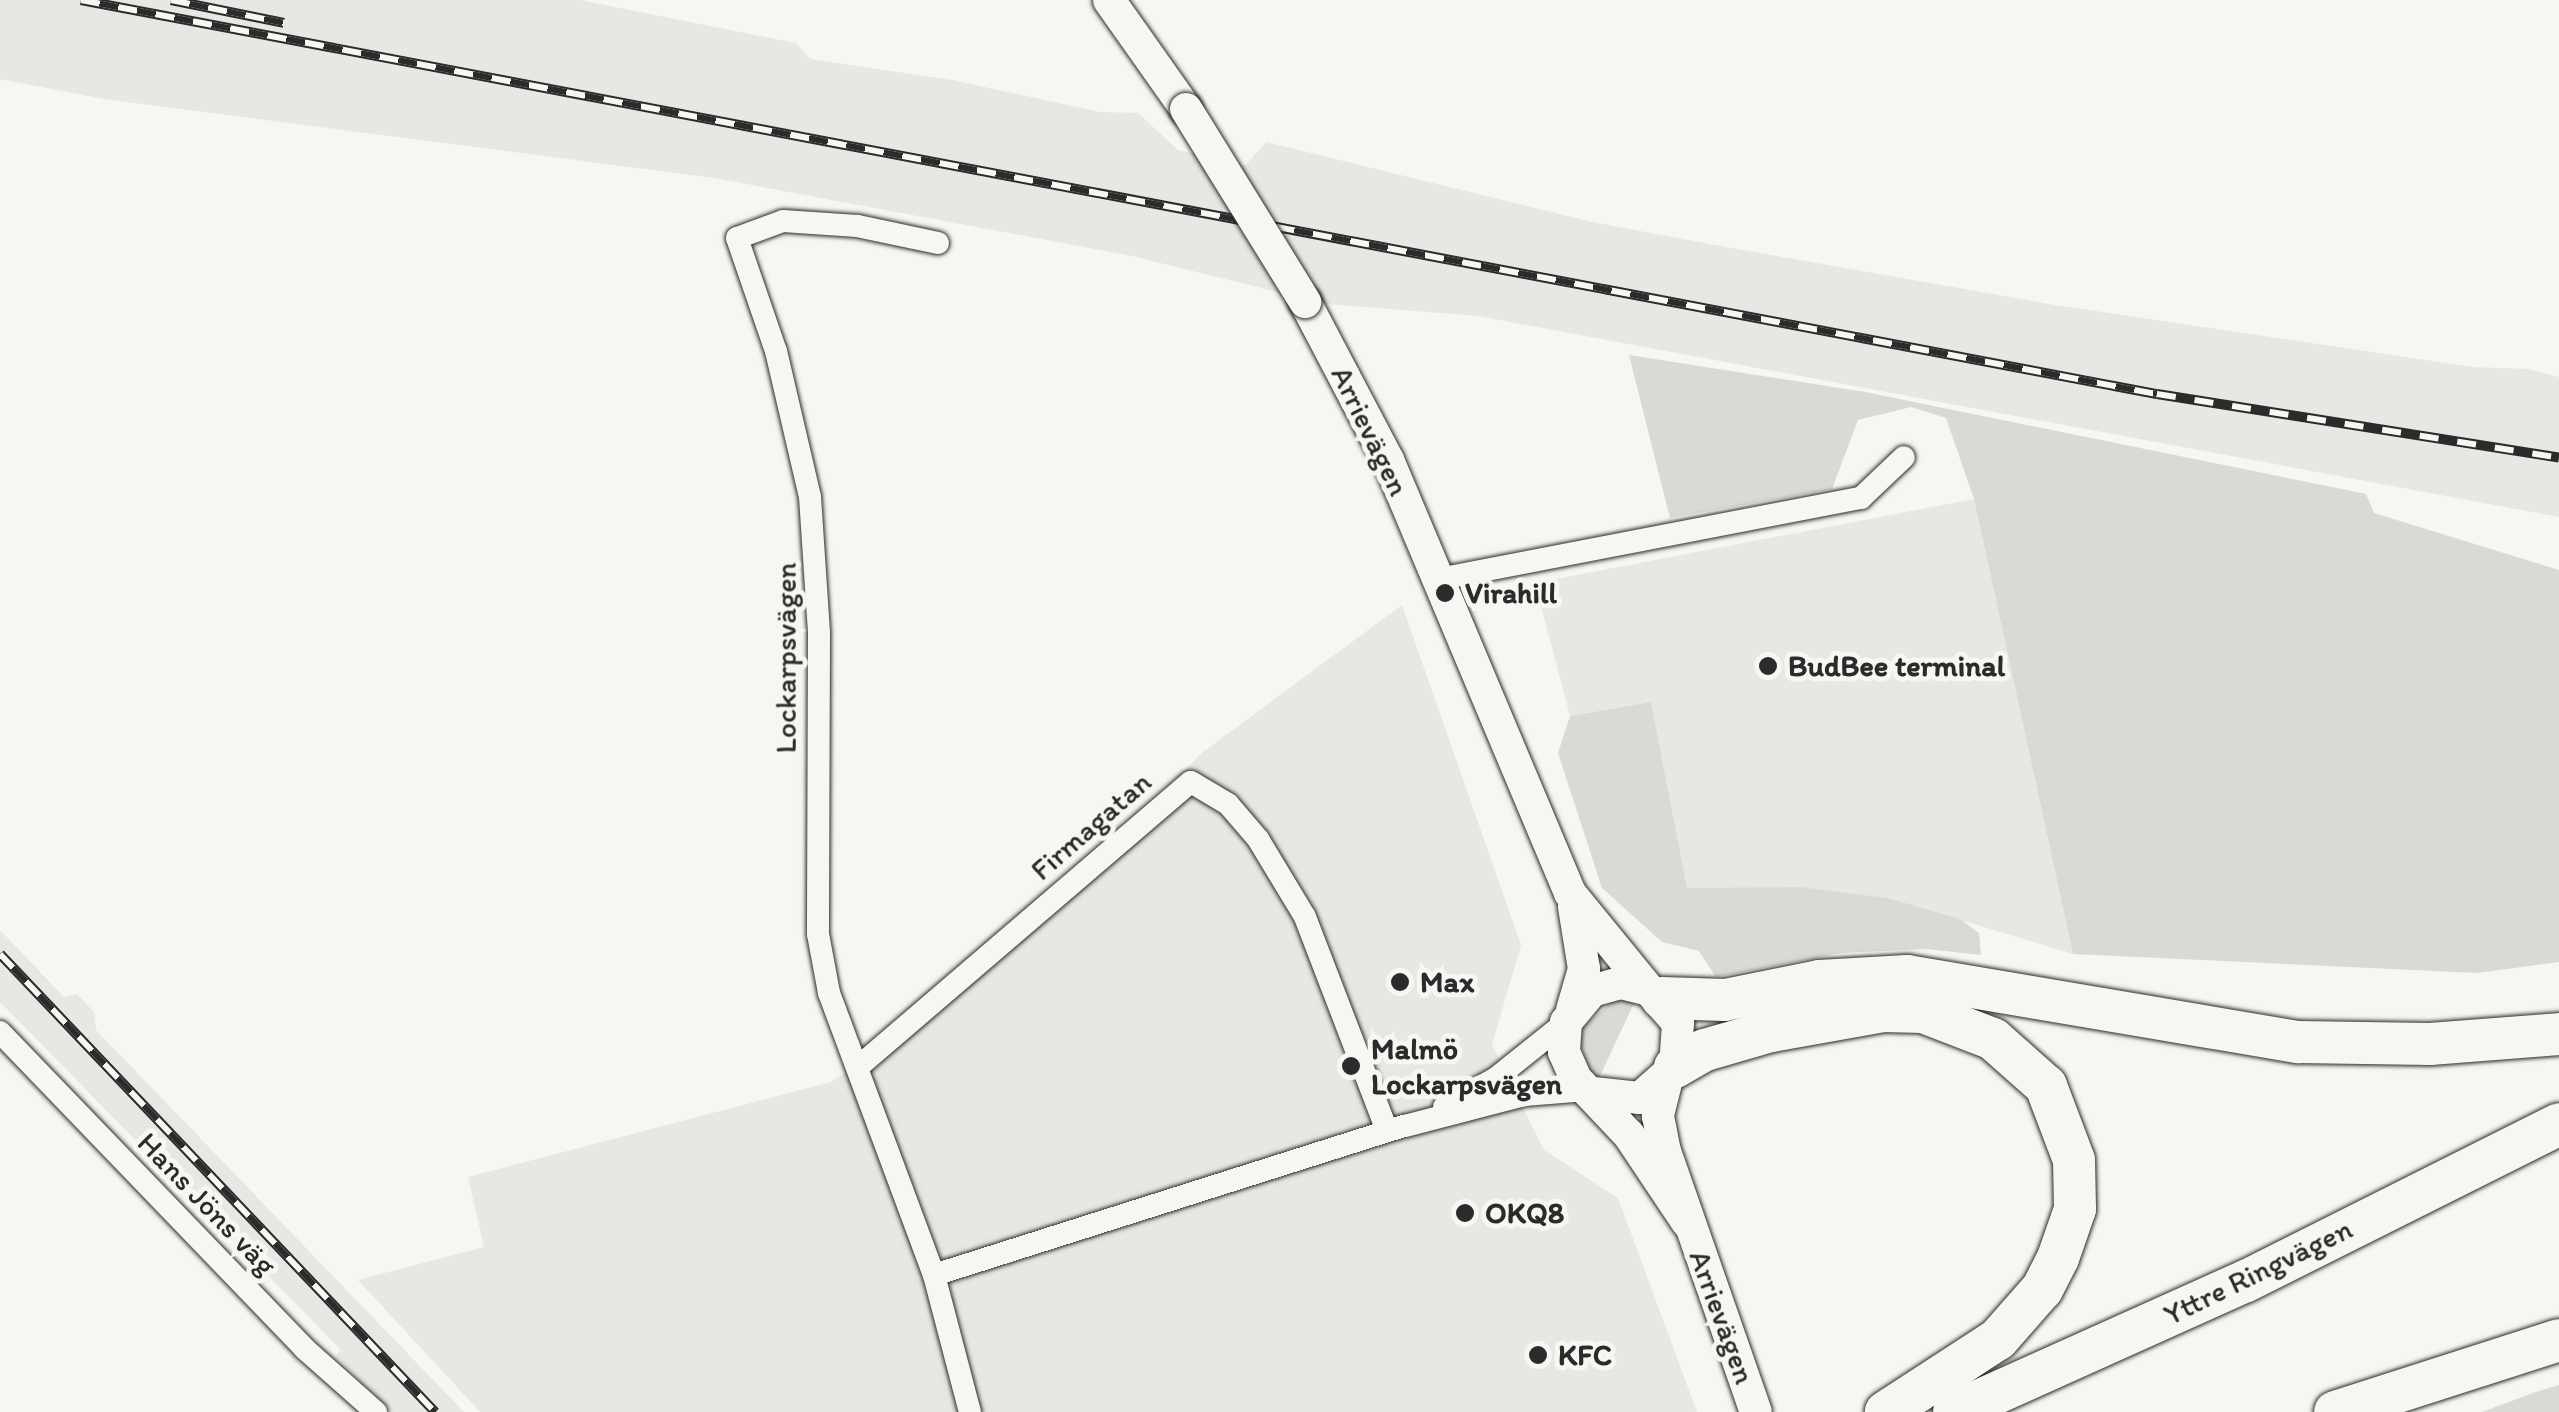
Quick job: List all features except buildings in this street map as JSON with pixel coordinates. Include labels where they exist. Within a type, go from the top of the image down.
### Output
[{"type":"highway","points":[[1655,994],[1725,1000],[1819,981],[1908,976],[2263,1040],[2430,1044],[2559,1034]]},
{"type":"highway","points":[[1671,1073],[1718,1045],[1790,1027],[1883,1011],[1923,1012],[2010,1050],[2046,1086],[2074,1160],[2075,1209],[2058,1258],[2042,1289],[1998,1338],[1886,1412]]},
{"type":"highway","name":"Yttre Ringvägen","points":[[1954,1412],[2246,1281],[2559,1124]]},
{"type":"highway","points":[[2335,1412],[2559,1340]]},
{"type":"main road","name":"Arrievägen","points":[[1109,0],[1186,109],[1305,302],[1388,460],[1570,893],[1584,960],[1568,1017]]},
{"type":"main road","name":"Arrievägen","points":[[1570,893],[1655,994]]},
{"type":"main road","points":[[1606,985],[1655,994],[1681,1038],[1671,1073],[1624,1101],[1590,1092],[1568,1067],[1568,1017],[1606,985]]},
{"type":"main road","name":"Arrievägen","points":[[1671,1073],[1660,1128],[1688,1222],[1752,1401]]},
{"type":"main road","name":"Arrievägen","points":[[1590,1092],[1688,1222]]},
{"type":"street","name":"Lockarpsvägen","points":[[938,243],[783,221],[737,238],[776,351],[810,497],[819,634],[818,934],[829,993],[934,1275],[970,1412]]},
{"type":"street","points":[[1439,579],[1861,498],[1904,456]]},
{"type":"street","name":"Firmagatan","points":[[858,1067],[1191,782],[1228,804],[1258,839],[1304,917],[1396,1128]]},
{"type":"street","points":[[1396,1128],[1496,1078],[1568,1017]]},
{"type":"street","name":"Hans Jöns väg","points":[[0,1032],[305,1349],[376,1412]]},
{"type":"street","points":[[934,1275],[1396,1128],[1514,1097],[1590,1092]]},
{"type":"shaded area","points":[[0,0],[580,0],[796,43],[810,59],[952,80],[1100,112],[1138,113],[1178,150],[1245,166],[1266,142],[1592,222],[1726,247],[2055,305],[2473,367],[2527,369],[2559,377],[2559,517],[1478,316],[1327,304],[1132,256],[714,178],[104,99],[0,79]]},
{"type":"shaded area","points":[[1629,355],[1865,392],[2366,494],[2374,513],[2559,570],[2559,962],[2477,973],[2073,954],[1974,499],[1946,418],[1911,407],[1858,420],[1832,489],[1670,518]]},
{"type":"shaded area","points":[[1974,499],[2073,954],[1888,898],[1801,887],[1687,889],[1651,702],[1570,716],[1535,583]]},
{"type":"shaded area","points":[[1402,605],[1521,945],[1492,1045],[1544,1150],[1618,1198],[1697,1412],[480,1412],[358,1280],[484,1247],[468,1177],[831,1082],[889,1044],[1020,934],[1203,752]]},
{"type":"shaded area","points":[[1651,702],[1687,888],[1801,887],[1888,898],[1960,919],[1979,933],[1981,955],[1926,949],[1841,953],[1716,977],[1699,951],[1662,942],[1602,888],[1558,753],[1570,716]]},
{"type":"shaded area","points":[[0,930],[64,997],[77,994],[94,1012],[96,1030],[464,1412],[390,1412],[336,1356],[341,1350],[0,1002]]},
{"type":"shaded area","points":[[1614,1000],[1635,1001],[1599,1078],[1588,1068],[1580,1041],[1583,1027]]},
{"type":"shaded area","points":[[2559,1385],[2559,1412],[2482,1412],[2536,1392]]},
{"type":"railway","points":[[81,0],[2157,394],[2559,458]]},
{"type":"railway","points":[[171,0],[284,23]]},
{"type":"railway","points":[[0,954],[435,1412]]},
{"type":"place","name":"Virahill","points":[[1445,593]]},
{"type":"place","name":"BudBee terminal","points":[[1768,666]]},
{"type":"place","name":"Max","points":[[1400,982]]},
{"type":"place","name":"Malmö Lockarpsvägen","points":[[1351,1066]]},
{"type":"place","name":"OKQ8","points":[[1465,1213]]},
{"type":"place","name":"KFC","points":[[1538,1355]]}]
